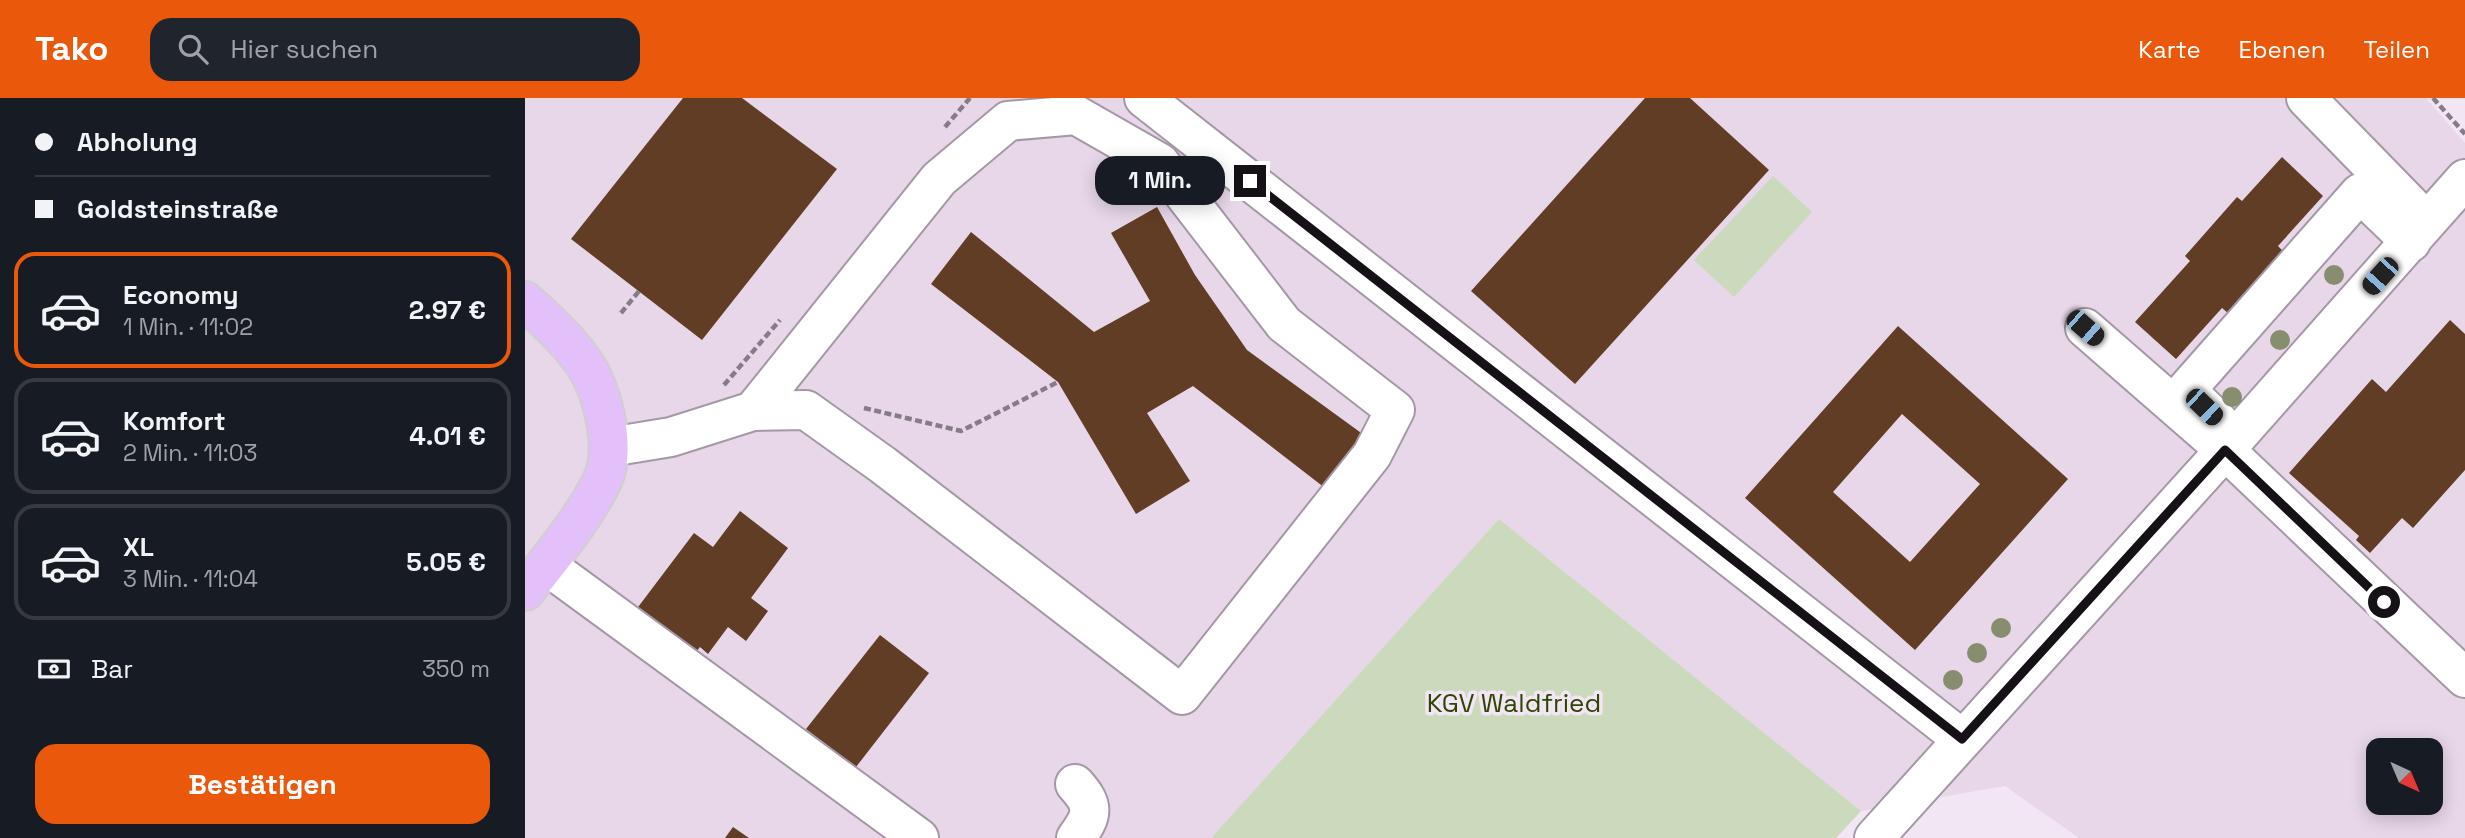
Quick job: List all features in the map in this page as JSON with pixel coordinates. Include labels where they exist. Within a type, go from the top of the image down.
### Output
[{"type":"main road","points":[[525,301],[552,325],[583,360],[601,401],[610,447],[603,479],[584,512],[535,578]]},
{"type":"street","points":[[1144,98],[1962,739]]},
{"type":"street","points":[[2306,98],[2419,232]]},
{"type":"street","points":[[610,447],[671,437],[753,411],[806,410],[883,465],[1182,695],[1372,455],[1395,410],[1284,324],[1160,163],[1076,115],[1008,121],[939,179],[753,411]]},
{"type":"street","points":[[1874,838],[2465,179]]},
{"type":"street","points":[[2230,444],[2186,390],[2280,282],[2360,193],[2419,232]]},
{"type":"street","points":[[2085,328],[2230,444],[2458,656]]},
{"type":"street","points":[[535,578],[919,838]]},
{"type":"street","points":[[1075,784],[1086,797],[1090,810],[1086,824],[1076,838]]},
{"type":"path","points":[[2433,98],[2465,134]]},
{"type":"path","points":[[621,313],[639,291]]},
{"type":"path","points":[[856,407],[961,431],[1058,382]]},
{"type":"shaded area","points":[[525,98],[2426,98],[2465,143],[2465,838],[2079,838],[2005,786],[1861,811],[1499,519],[1211,838],[525,838]]},
{"type":"green space","points":[[1773,176],[1812,212],[1734,297],[1694,260]]},
{"type":"green space","name":"KGV Waldfried","points":[[1499,519],[1861,811],[1836,838],[1211,838]]},
{"type":"building","points":[[683,98],[742,98],[837,169],[702,340],[571,239]]},
{"type":"building","points":[[1645,98],[1690,98],[1769,170],[1575,384],[1471,291]]},
{"type":"building","points":[[2282,157],[2323,196],[2278,246],[2290,258],[2235,319],[2222,308],[2176,359],[2135,322],[2190,261],[2185,256],[2237,197],[2242,201]]},
{"type":"building","points":[[1157,207],[1195,275],[1247,350],[1364,435],[1325,488],[1193,386],[1147,413],[1190,481],[1136,514],[1058,382],[931,284],[971,232],[1094,332],[1150,301],[1111,233]]},
{"type":"building","points":[[2450,320],[2465,334],[2465,470],[2413,528],[2402,518],[2370,553],[2356,540],[2359,536],[2289,473],[2372,379],[2386,392]]},
{"type":"building","points":[[1898,326],[2068,479],[1915,650],[1745,498]],"holes":[[[1902,414],[1980,484],[1910,562],[1833,492]]]},
{"type":"building","points":[[740,511],[788,548],[751,598],[768,611],[746,641],[728,627],[708,654],[700,647],[678,675],[620,631],[694,533],[713,547]]},
{"type":"building","points":[[880,635],[929,673],[856,767],[806,729]]},
{"type":"building","points":[[733,827],[749,838],[725,838]]},
{"type":"route","points":[[1250,181],[1962,739],[2225,450],[2384,602]]}]
